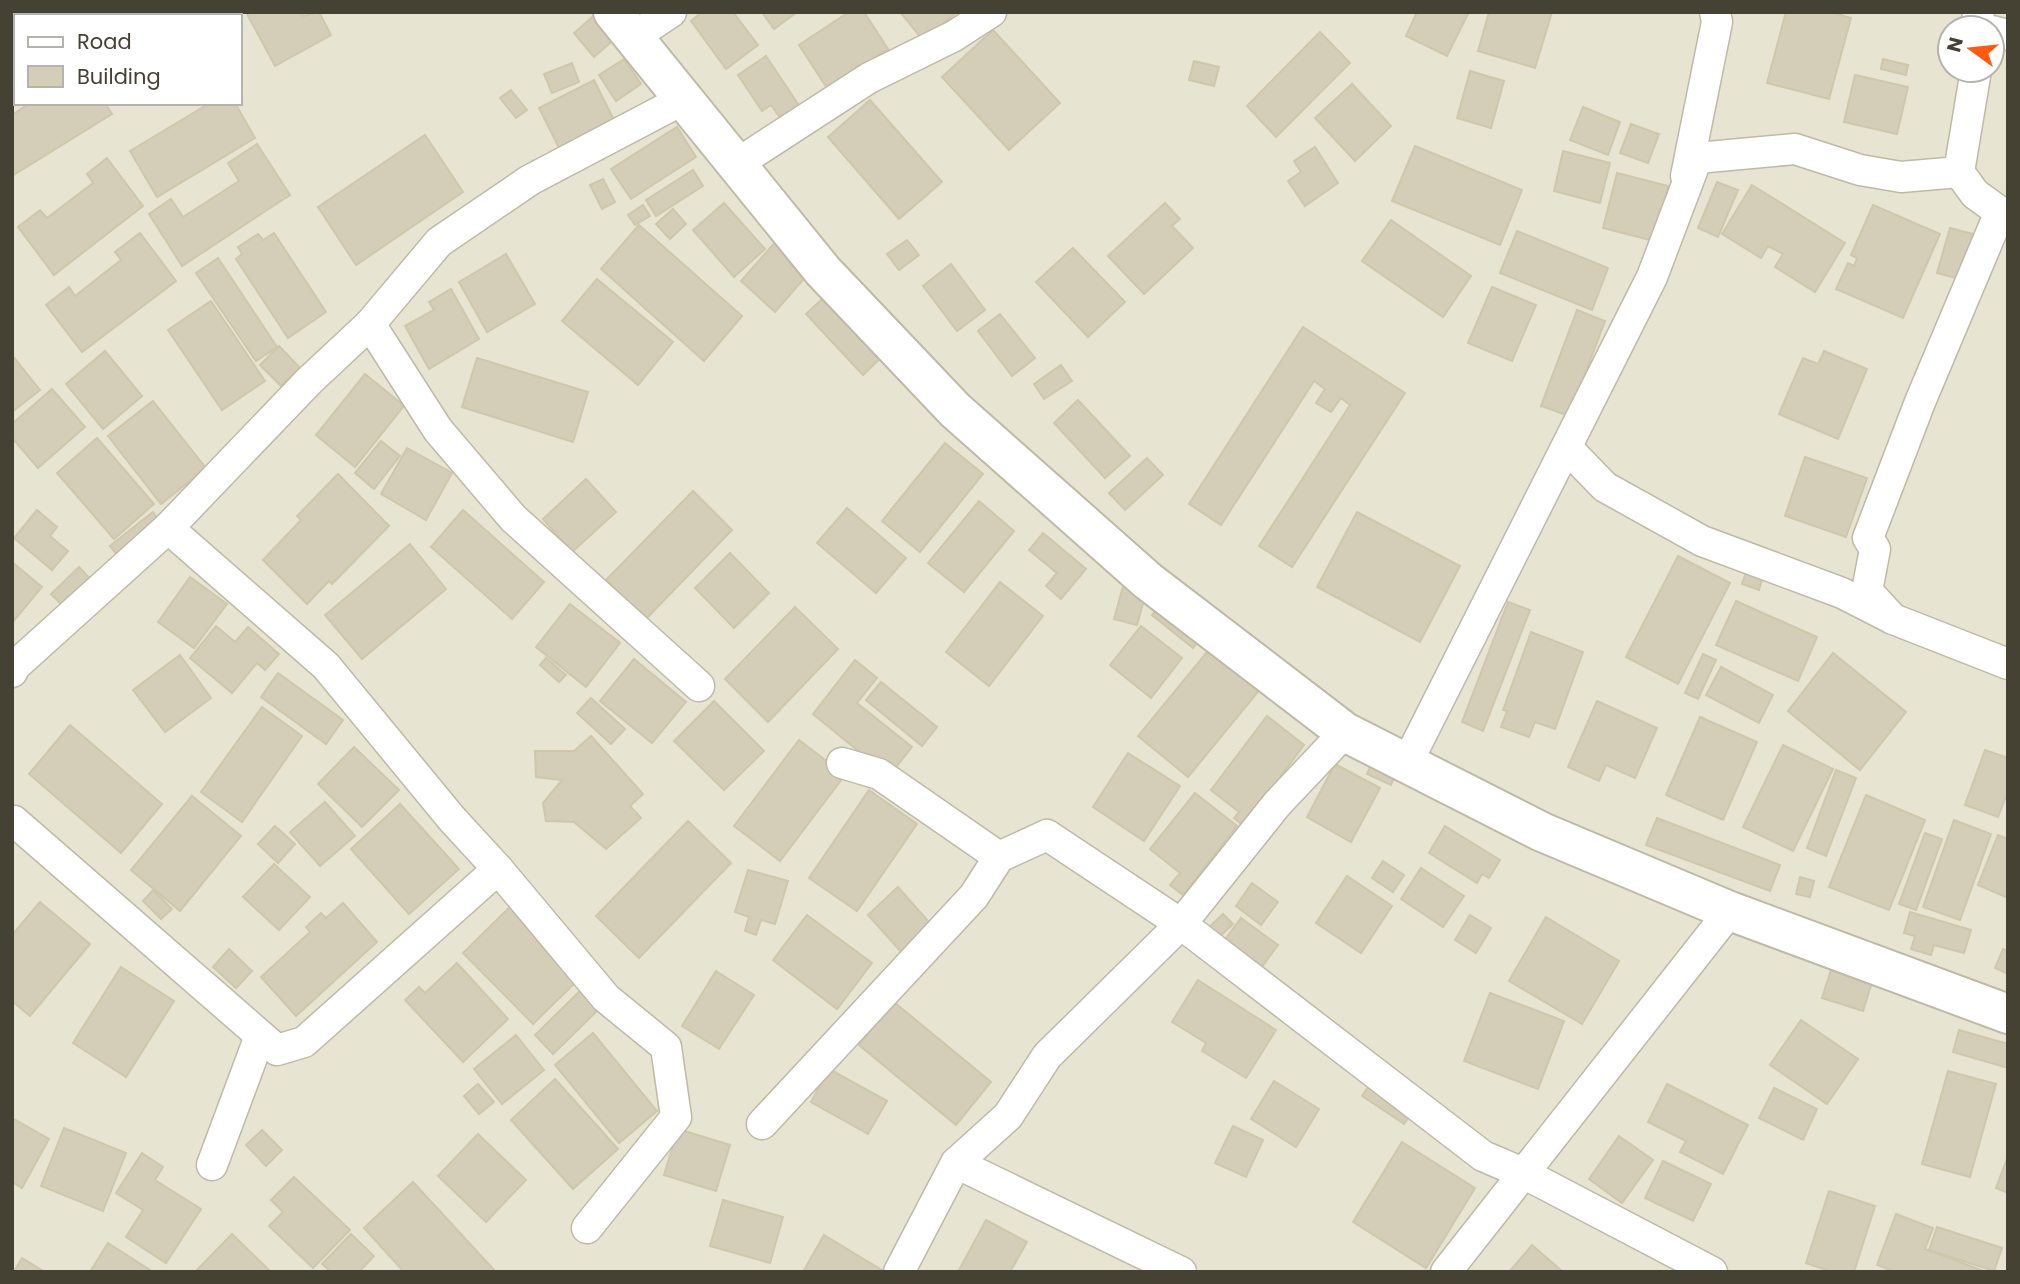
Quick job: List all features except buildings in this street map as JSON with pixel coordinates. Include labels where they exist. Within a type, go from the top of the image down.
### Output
[{"type":"street","points":[[671,12],[622,25],[824,271],[955,410],[1148,581],[1345,732],[1542,832],[1730,911],[2008,1014]]},
{"type":"street","points":[[735,165],[869,78],[954,36],[991,12]]},
{"type":"street","points":[[1680,210],[1717,22],[1715,12]]},
{"type":"street","points":[[1842,593],[1868,538],[1920,402],[2000,212],[1975,194],[1959,172],[1974,84]]},
{"type":"street","points":[[12,672],[15,666],[168,528],[309,381],[370,324],[439,242],[530,180],[682,100]]},
{"type":"street","points":[[1407,763],[1652,277],[1698,158],[1795,149],[1860,170],[1901,177],[1959,172]]},
{"type":"street","points":[[370,324],[438,430],[513,519],[699,686]]},
{"type":"street","points":[[1567,448],[1605,487],[1702,541],[1842,593],[1894,619],[2008,664]]},
{"type":"street","points":[[1545,486],[1605,487]]},
{"type":"street","points":[[168,528],[326,666],[452,819],[498,869],[606,998],[666,1047],[676,1117],[587,1227]]},
{"type":"street","points":[[1868,538],[1875,549],[1867,591],[1894,619]]},
{"type":"street","points":[[899,1272],[956,1163],[1008,1116],[1047,1056],[1181,923],[1277,804],[1345,732]]},
{"type":"street","points":[[842,763],[879,774],[999,857]]},
{"type":"street","points":[[13,821],[277,1050],[304,1042],[498,869]]},
{"type":"street","points":[[762,1124],[974,896],[999,857],[1047,835],[1181,923],[1483,1156],[1525,1174],[1712,1272]]},
{"type":"street","points":[[1446,1272],[1730,911]]},
{"type":"street","points":[[212,1165],[260,1036]]},
{"type":"street","points":[[956,1163],[1181,1272]]},
{"type":"shaded area","points":[[12,12],[2008,12],[2008,1272],[12,1272]]}]
